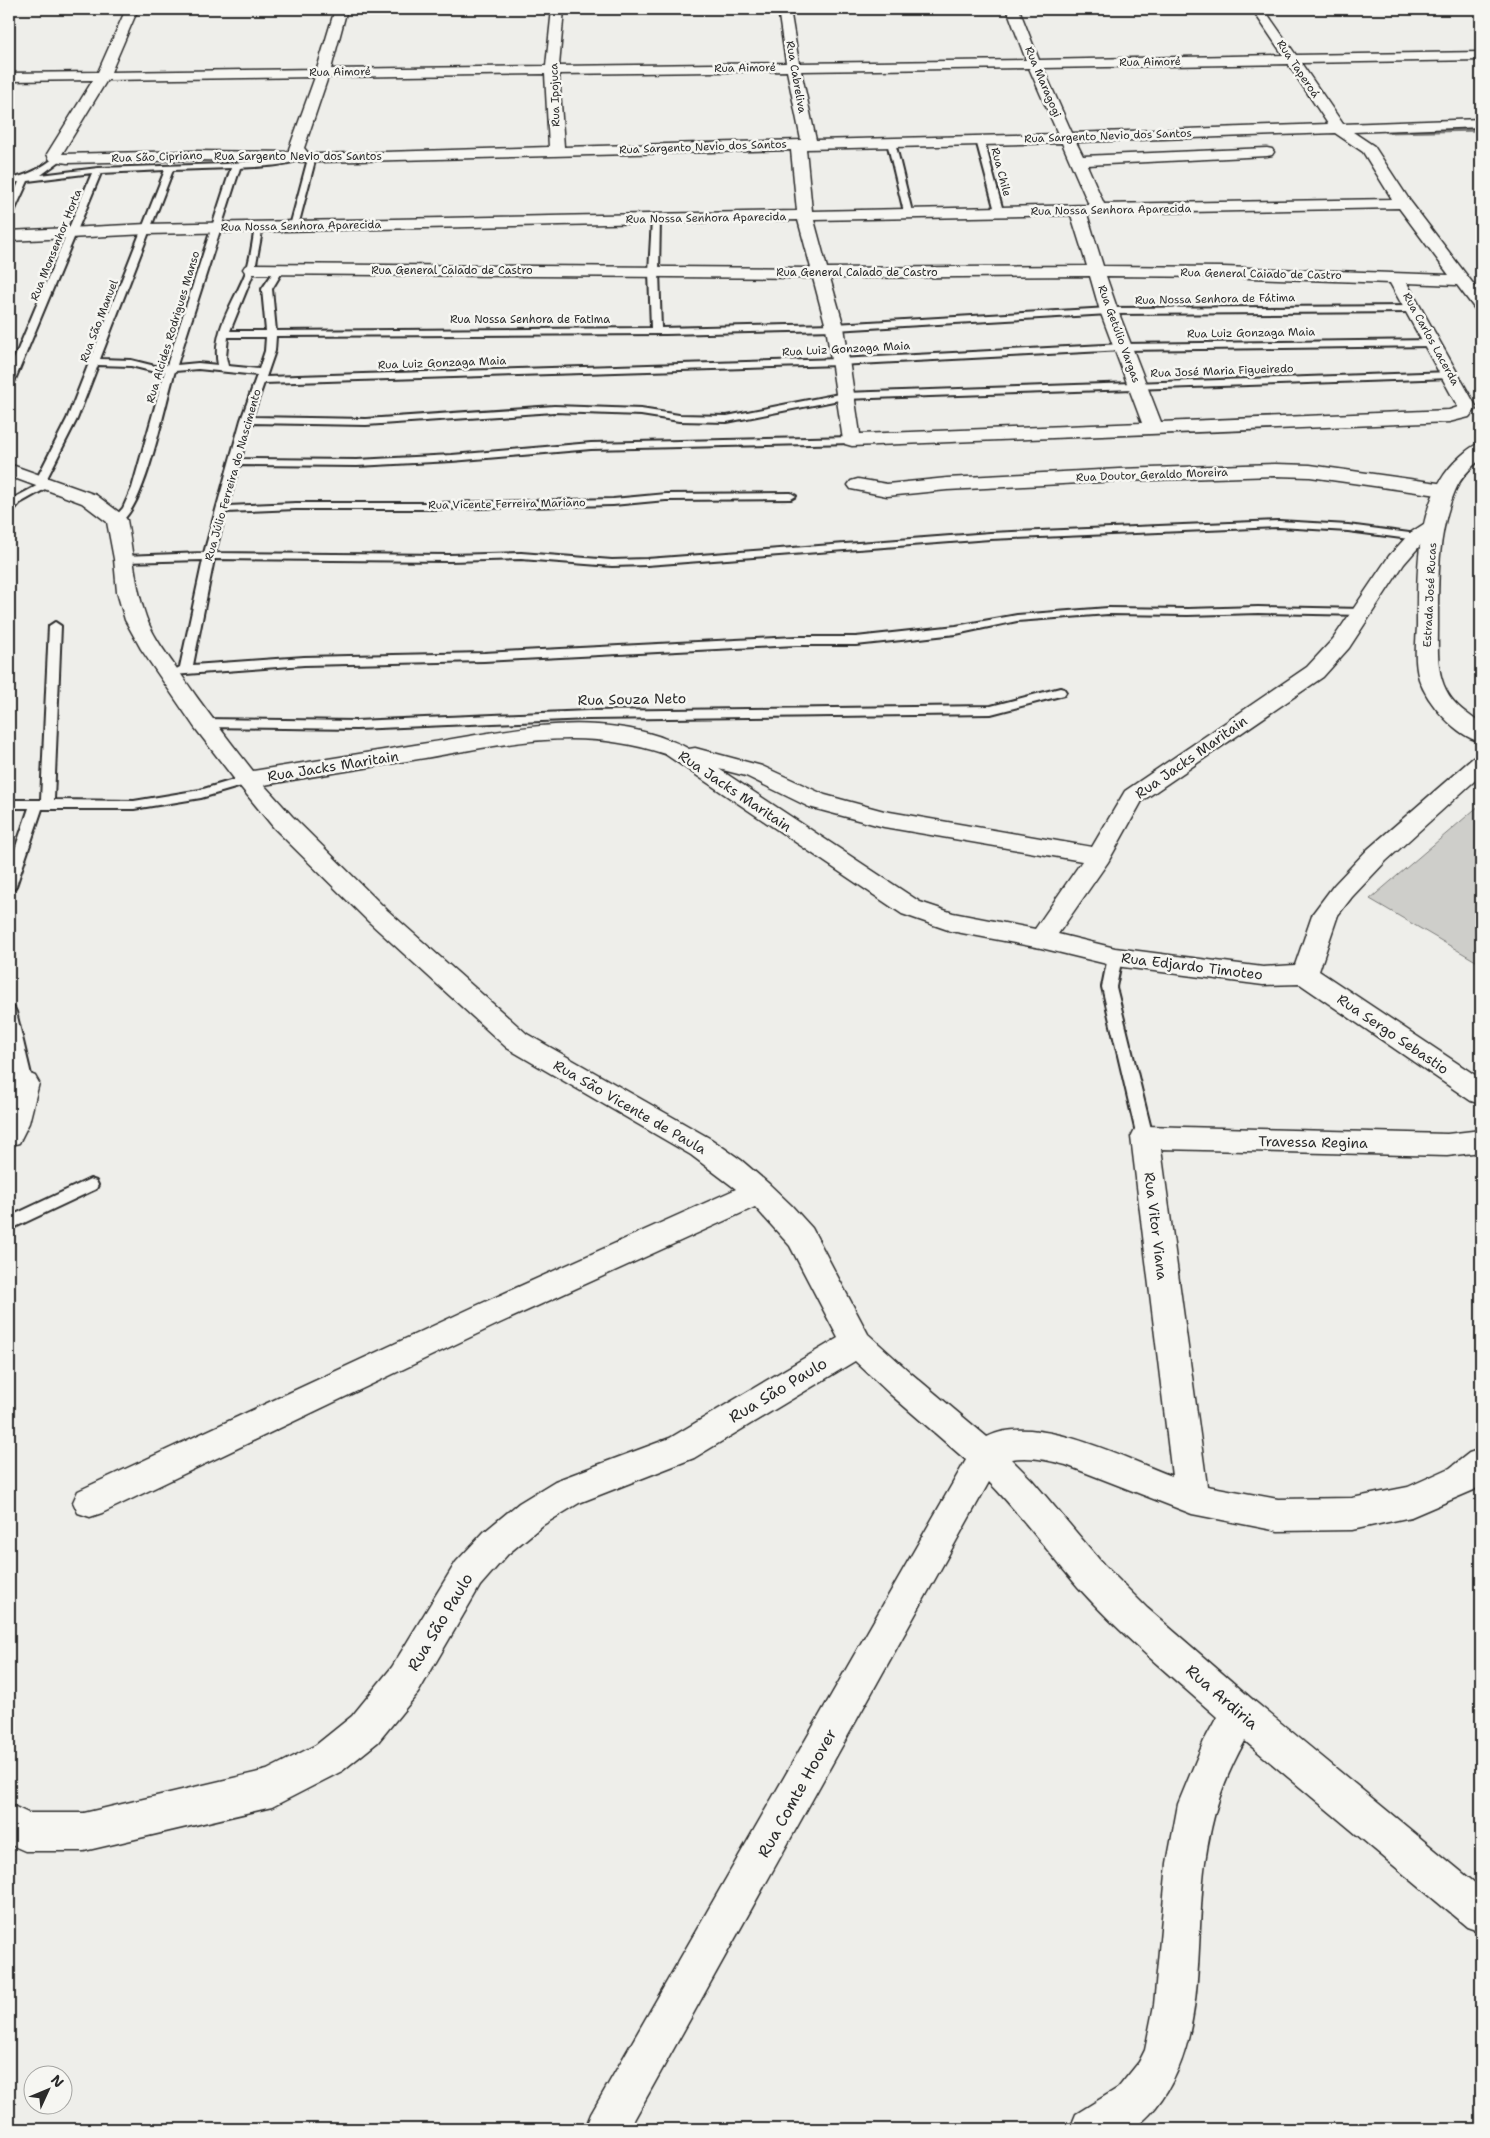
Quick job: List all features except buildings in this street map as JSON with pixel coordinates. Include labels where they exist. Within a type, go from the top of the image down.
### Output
[{"type":"street","points":[[63,159],[54,154],[103,75],[132,9]]},
{"type":"street","points":[[307,156],[296,149],[341,9]]},
{"type":"street","name":"Rua Ipojuca","points":[[557,151],[552,70],[558,9]]},
{"type":"street","name":"Rua Cabreliva","points":[[784,9],[803,144],[805,216],[835,327],[852,440]]},
{"type":"street","name":"Rua Maragogi","points":[[1013,9],[1034,64],[1099,210]]},
{"type":"street","name":"Rua Taperoá","points":[[1258,9],[1339,129]]},
{"type":"street","name":"Rua Aimoré","points":[[9,77],[1034,64],[1481,56]]},
{"type":"street","name":"Rua Sargento Nevio dos Santos","points":[[63,159],[557,151],[1067,138],[1481,123]]},
{"type":"street","points":[[1339,129],[1369,149],[1403,203],[1470,284],[1481,306]]},
{"type":"street","points":[[1358,140],[1481,136]]},
{"type":"street","points":[[1077,161],[1267,152]]},
{"type":"street","name":"Rua Nossa Senhora Aparecida","points":[[9,236],[147,229],[260,226],[1403,203]]},
{"type":"street","name":"Rua Getúlio Vargas","points":[[1078,211],[1109,311],[1154,428]]},
{"type":"street","name":"Rua General Caiado de Castro","points":[[251,269],[821,273],[1097,271],[1396,278],[1470,284]]},
{"type":"street","name":"Rua Carlos Lacerda","points":[[1396,278],[1415,308],[1451,375],[1471,405]]},
{"type":"street","points":[[852,440],[1448,416],[1462,413],[1471,405]]},
{"type":"street","name":"Estrada José Rucas","points":[[1481,449],[1470,456],[1457,469],[1425,531],[1430,566],[1427,665],[1429,679],[1437,697],[1449,710],[1481,735]]},
{"type":"street","points":[[9,470],[89,499],[117,520],[124,559],[127,592],[136,620],[152,649],[178,672],[203,723],[247,780]]},
{"type":"street","name":"Rua Doutor Geraldo Moreira","points":[[858,485],[887,490],[946,484],[1275,470],[1310,471],[1445,490]]},
{"type":"street","name":"Rua Jacks Maritain","points":[[247,780],[501,738],[556,731],[591,730],[629,735],[673,749],[911,908],[951,922],[1041,939],[1099,856],[1133,796],[1315,672],[1341,644],[1396,560],[1425,531]]},
{"type":"street","points":[[673,749],[754,771],[817,800],[884,819],[1099,856]]},
{"type":"street","points":[[1305,974],[1326,913],[1343,891],[1377,855],[1481,763]]},
{"type":"street","name":"Rua São Vicente de Paula","points":[[247,780],[289,828],[378,916],[517,1042],[701,1147],[731,1168],[759,1192],[781,1213],[801,1237],[857,1343],[901,1384],[986,1456]]},
{"type":"street","name":"Rua Edjardo Timoteo","points":[[1041,939],[1115,957],[1263,976],[1305,974]]},
{"type":"street","name":"Rua Sergo Sebastio","points":[[1305,974],[1481,1093]]},
{"type":"street","points":[[11,1123],[26,1083]]},
{"type":"street","name":"Travessa Regina","points":[[1145,1137],[1447,1145],[1481,1141]]},
{"type":"street","name":"Rua Vitor Viana","points":[[1145,1137],[1192,1499]]},
{"type":"street","points":[[90,1502],[489,1314],[759,1192]]},
{"type":"street","name":"Rua São Paulo","points":[[9,1823],[25,1832],[84,1832],[272,1788],[329,1758],[365,1729],[405,1680],[468,1574],[496,1543],[531,1514],[567,1492],[682,1448],[857,1343]]},
{"type":"street","points":[[986,1456],[1000,1446],[1020,1443],[1045,1445],[1192,1499],[1278,1515],[1352,1514],[1411,1502],[1462,1479],[1481,1464]]},
{"type":"street","name":"Rua Ardiria","points":[[986,1456],[1020,1491],[1091,1576],[1135,1620],[1240,1713],[1481,1913]]},
{"type":"street","name":"Rua Comte Hoover","points":[[606,2129],[986,1456]]},
{"type":"street","points":[[1091,2129],[1133,2104],[1154,2077],[1165,2052],[1174,2005],[1186,1863],[1197,1804],[1217,1754],[1240,1713]]},
{"type":"lane","name":"Rua Chile","points":[[980,140],[999,211]]},
{"type":"lane","points":[[891,142],[908,212]]},
{"type":"lane","name":"Rua São Cipriano","points":[[9,181],[98,170],[236,166],[307,156]]},
{"type":"lane","points":[[294,226],[307,156]]},
{"type":"lane","points":[[9,214],[24,180],[63,159]]},
{"type":"lane","name":"Rua Alcides Rodrigues Manso","points":[[117,520],[128,510],[137,488],[171,366],[218,227],[236,166]]},
{"type":"lane","name":"Rua São Manuel","points":[[45,482],[96,362],[170,167]]},
{"type":"lane","name":"Rua Monsenhor Horta","points":[[9,382],[98,170]]},
{"type":"lane","points":[[656,219],[654,272],[656,331]]},
{"type":"lane","points":[[224,369],[222,362],[224,334],[231,311],[251,269],[260,226]]},
{"type":"lane","name":"Rua Júlio Ferreira do Nascimento","points":[[178,672],[246,420],[270,351],[271,334],[267,289],[280,269]]},
{"type":"lane","name":"Rua Nossa Senhora de Fátima","points":[[835,327],[1109,311],[1415,308]]},
{"type":"lane","name":"Rua Nossa Senhora de Fatima","points":[[224,334],[656,331],[835,327]]},
{"type":"lane","name":"Rua Luiz Gonzaga Maia","points":[[96,362],[131,363],[155,369],[171,366],[198,366],[261,376],[840,362],[1123,347],[1433,343]]},
{"type":"lane","name":"Rua José Maria Figueiredo","points":[[246,420],[366,422],[562,409],[641,412],[678,418],[727,420],[768,410],[844,396],[1451,375]]},
{"type":"lane","points":[[236,462],[358,463],[452,458],[591,446],[852,440]]},
{"type":"lane","points":[[9,509],[16,501],[45,482]]},
{"type":"lane","name":"Rua Vicente Ferreira Mariano","points":[[222,509],[296,506],[437,506],[613,502],[666,497],[791,496]]},
{"type":"lane","points":[[124,559],[208,556],[449,558],[521,556],[612,563],[990,536],[1279,524],[1425,531]]},
{"type":"lane","points":[[178,672],[304,661],[484,657],[787,641],[856,641],[956,630],[1016,618],[1108,611],[1188,612],[1258,610],[1363,612]]},
{"type":"lane","points":[[9,886],[42,804],[55,626]]},
{"type":"lane","name":"Rua Souza Neto","points":[[203,723],[356,725],[588,715],[991,710],[1060,692]]},
{"type":"lane","points":[[9,804],[134,805],[200,794],[247,780]]},
{"type":"lane","name":"Rua Vitor Viana","points":[[1115,957],[1109,987],[1145,1137]]},
{"type":"lane","points":[[9,1012],[26,1083]]},
{"type":"lane","points":[[9,1224],[90,1185]]},
{"type":"shaded area","points":[[1481,804],[1481,964],[1370,899]]},
{"type":"waterway","points":[[1387,131],[1481,129]]}]
